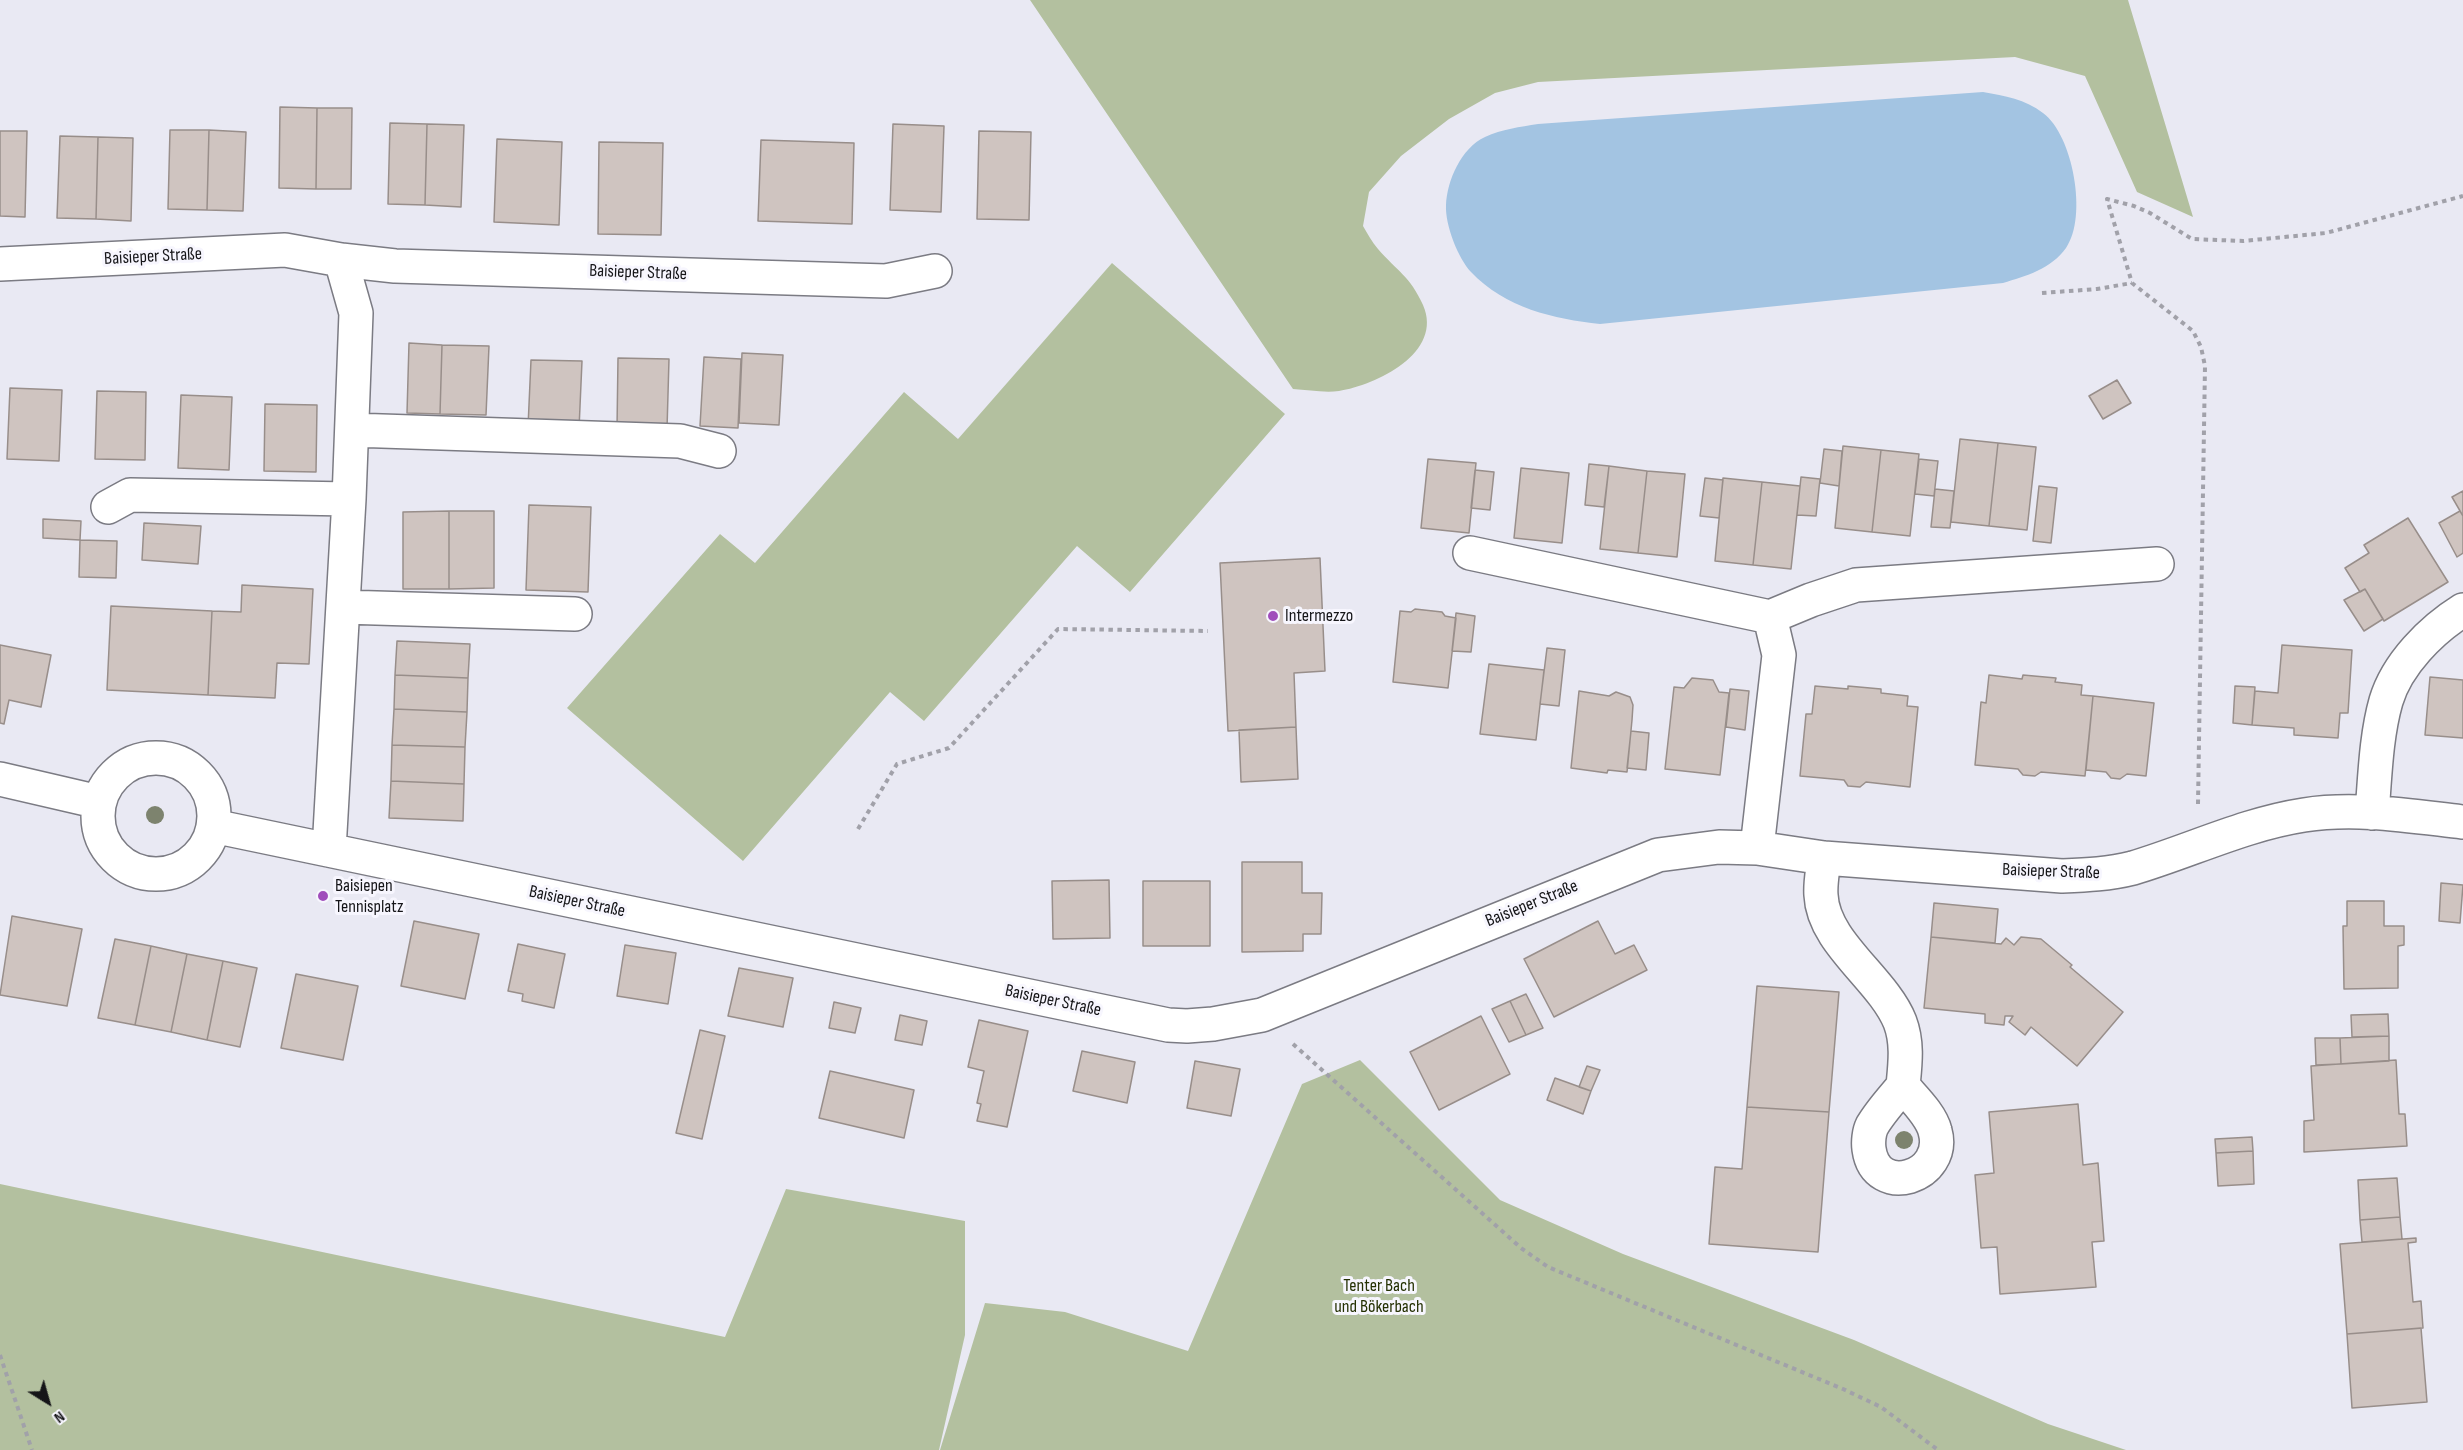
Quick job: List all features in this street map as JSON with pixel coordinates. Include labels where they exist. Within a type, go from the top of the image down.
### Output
[{"type":"street","name":"Baisieper Straße","points":[[0,264],[285,250],[341,260],[395,266],[886,280],[935,271]]},
{"type":"street","points":[[329,850],[352,430],[356,313],[341,260]]},
{"type":"street","points":[[352,430],[680,441],[719,451]]},
{"type":"street","points":[[108,507],[130,495],[348,499]]},
{"type":"street","points":[[1470,554],[1770,617],[1811,600],[1857,585],[2157,564]]},
{"type":"street","points":[[343,607],[575,614]]},
{"type":"street","points":[[2372,813],[2381,733],[2386,702],[2391,689],[2422,643],[2463,610]]},
{"type":"street","points":[[1757,848],[1779,655],[1770,617]]},
{"type":"street","points":[[145,759],[171,760],[186,767],[202,782],[212,803],[213,826],[201,852],[181,868],[162,873],[143,872],[125,865],[114,857],[106,845],[98,821],[99,802],[107,785],[118,772],[130,764],[145,759]]},
{"type":"street","points":[[0,779],[99,802]]},
{"type":"street","name":"Baisieper Straße","points":[[213,826],[1168,1025],[1187,1026],[1262,1015],[1658,855],[1719,847],[1757,848],[1824,858],[2062,876],[2088,875],[2111,874],[2133,868],[2269,822],[2304,815],[2352,811],[2463,822]]},
{"type":"street","points":[[1824,858],[1821,896],[1826,917],[1844,945],[1893,1008],[1900,1022],[1906,1050],[1904,1086]]},
{"type":"path","points":[[2207,843],[2198,801],[2205,366],[2201,347],[2193,331],[2132,283],[2107,199],[2142,210],[2192,239],[2242,241],[2326,233],[2463,196]]},
{"type":"path","points":[[2042,293],[2097,290],[2132,283]]},
{"type":"path","points":[[858,829],[897,764],[949,748],[1058,629],[1208,631]]},
{"type":"path","points":[[1262,1015],[1521,1248],[1548,1267],[1843,1389],[1881,1407],[1938,1450]]},
{"type":"path","points":[[0,1355],[32,1450]]},
{"type":"green space","points":[[1030,0],[2128,0],[2193,217],[2137,192],[2085,76],[2015,57],[1538,82],[1495,93],[1449,119],[1401,156],[1369,192],[1363,226],[1378,249],[1408,280],[1423,305],[1427,322],[1424,338],[1415,352],[1403,364],[1387,374],[1354,388],[1328,392],[1293,389]]},
{"type":"green space","points":[[1112,263],[1285,414],[1130,592],[1077,546],[924,721],[890,692],[743,861],[567,708],[720,534],[755,563],[904,392],[958,439]]},
{"type":"green space","name":"Tenter Bach und Bökerbach","points":[[1360,1060],[1500,1200],[1623,1254],[1854,1340],[2048,1424],[2126,1450],[940,1450],[985,1303],[1065,1312],[1188,1351],[1302,1084]]},
{"type":"green space","points":[[0,1184],[725,1337],[786,1189],[965,1221],[965,1335],[939,1450],[0,1450]]},
{"type":"water","points":[[1983,92],[2022,101],[2043,113],[2054,124],[2062,139],[2074,177],[2076,217],[2073,234],[2066,248],[2038,271],[2003,283],[1600,324],[1548,315],[1499,295],[1466,266],[1453,241],[1448,222],[1446,205],[1449,186],[1462,157],[1476,142],[1504,130],[1538,124]]},
{"type":"building","points":[[280,107],[317,108],[316,189],[279,188]]},
{"type":"building","points":[[317,108],[352,108],[351,189],[316,189]]},
{"type":"building","points":[[390,123],[427,124],[425,205],[388,204]]},
{"type":"building","points":[[427,124],[464,125],[461,207],[425,205]]},
{"type":"building","points":[[893,124],[944,126],[941,212],[890,210]]},
{"type":"building","points":[[170,130],[209,130],[207,210],[168,209]]},
{"type":"building","points":[[209,130],[246,132],[243,211],[207,210]]},
{"type":"building","points":[[0,131],[27,131],[25,217],[0,216]]},
{"type":"building","points":[[979,131],[1031,132],[1029,220],[977,219]]},
{"type":"building","points":[[60,136],[98,137],[96,219],[57,218]]},
{"type":"building","points":[[98,137],[133,138],[131,221],[96,219]]},
{"type":"building","points":[[497,139],[562,142],[559,225],[494,222]]},
{"type":"building","points":[[761,140],[854,143],[852,224],[758,221]]},
{"type":"building","points":[[599,142],[663,143],[661,235],[598,234]]},
{"type":"building","points":[[409,343],[442,345],[440,414],[407,413]]},
{"type":"building","points":[[442,345],[489,346],[486,415],[440,414]]},
{"type":"building","points":[[742,353],[783,355],[779,425],[739,423]]},
{"type":"building","points":[[704,357],[741,359],[738,428],[700,426]]},
{"type":"building","points":[[618,358],[669,359],[667,429],[617,428]]},
{"type":"building","points":[[531,360],[582,361],[579,429],[528,427]]},
{"type":"building","points":[[2117,380],[2131,403],[2103,419],[2089,396]]},
{"type":"building","points":[[10,388],[62,390],[59,461],[7,459]]},
{"type":"building","points":[[97,391],[146,392],[145,460],[95,459]]},
{"type":"building","points":[[181,395],[232,397],[229,470],[178,468]]},
{"type":"building","points":[[265,404],[317,405],[316,472],[264,471]]},
{"type":"building","points":[[1960,439],[1998,443],[1989,526],[1951,522]]},
{"type":"building","points":[[1998,443],[2036,447],[2027,530],[1989,526]]},
{"type":"building","points":[[1843,446],[1881,450],[1872,532],[1835,528]]},
{"type":"building","points":[[1824,449],[1842,451],[1839,486],[1820,483]]},
{"type":"building","points":[[1881,450],[1919,454],[1910,536],[1872,532]]},
{"type":"building","points":[[1428,459],[1476,463],[1469,533],[1421,528]]},
{"type":"building","points":[[1919,459],[1938,461],[1934,496],[1915,494]]},
{"type":"building","points":[[1589,464],[1609,466],[1604,507],[1585,505]]},
{"type":"building","points":[[1609,466],[1647,471],[1638,553],[1600,549]]},
{"type":"building","points":[[1521,468],[1569,473],[1562,543],[1514,538]]},
{"type":"building","points":[[1475,470],[1494,472],[1490,510],[1471,508]]},
{"type":"building","points":[[1647,471],[1685,474],[1677,557],[1638,553]]},
{"type":"building","points":[[1801,477],[1820,479],[1816,516],[1797,515]]},
{"type":"building","points":[[1705,478],[1723,480],[1719,518],[1700,516]]},
{"type":"building","points":[[1723,478],[1762,482],[1753,565],[1715,561]]},
{"type":"building","points":[[1762,482],[1800,486],[1791,569],[1753,565]]},
{"type":"building","points":[[2039,486],[2057,488],[2051,543],[2033,541]]},
{"type":"building","points":[[1935,489],[1954,491],[1950,528],[1931,527]]},
{"type":"building","points":[[2463,491],[2463,516],[2452,497]]},
{"type":"building","points":[[529,505],[591,507],[588,592],[526,590]]},
{"type":"building","points":[[449,511],[494,511],[494,588],[449,589]]},
{"type":"building","points":[[449,511],[449,589],[403,589],[403,512]]},
{"type":"building","points":[[2460,511],[2463,516],[2463,553],[2457,557],[2439,523]]},
{"type":"building","points":[[2408,518],[2448,582],[2384,621],[2365,589],[2360,592],[2345,568],[2369,553],[2364,545]]},
{"type":"building","points":[[43,519],[81,521],[80,540],[43,538]]},
{"type":"building","points":[[144,523],[201,526],[198,564],[142,560]]},
{"type":"building","points":[[80,540],[117,541],[116,578],[79,577]]},
{"type":"building","points":[[1320,558],[1325,671],[1294,673],[1296,727],[1228,731],[1220,563]]},
{"type":"building","points":[[242,585],[313,589],[309,664],[277,663],[275,698],[208,695],[212,611],[241,612]]},
{"type":"building","points":[[2365,589],[2383,619],[2364,631],[2344,600]]},
{"type":"building","points":[[111,606],[212,611],[208,695],[107,690]]},
{"type":"building","points":[[1415,609],[1442,612],[1445,616],[1456,618],[1448,688],[1393,682],[1400,611],[1411,612]]},
{"type":"building","points":[[1456,613],[1475,616],[1471,652],[1452,651]]},
{"type":"building","points":[[397,641],[470,644],[468,678],[395,675]]},
{"type":"building","points":[[0,645],[51,655],[41,707],[9,700],[4,724],[0,723]]},
{"type":"building","points":[[2282,645],[2352,650],[2348,713],[2340,713],[2338,738],[2294,735],[2294,728],[2252,725],[2255,691],[2278,693]]},
{"type":"building","points":[[1547,648],[1565,650],[1559,706],[1540,704]]},
{"type":"building","points":[[1489,664],[1544,670],[1536,740],[1480,734]]},
{"type":"building","points":[[395,675],[468,678],[467,712],[394,709]]},
{"type":"building","points":[[1989,675],[2022,679],[2023,675],[2056,678],[2055,682],[2082,685],[2081,695],[2093,696],[2085,776],[2041,772],[2035,776],[2023,775],[2018,769],[1975,765],[1981,702],[1986,703]]},
{"type":"building","points":[[2430,677],[2463,680],[2463,738],[2425,735]]},
{"type":"building","points":[[1692,678],[1713,680],[1719,692],[1729,693],[1720,775],[1665,769],[1674,687],[1684,688]]},
{"type":"building","points":[[1815,686],[1881,689],[1881,693],[1908,696],[1907,706],[1918,707],[1910,787],[1866,782],[1860,787],[1848,786],[1844,780],[1800,776],[1806,714],[1812,714]]},
{"type":"building","points":[[2235,686],[2255,687],[2252,725],[2233,723]]},
{"type":"building","points":[[1730,689],[1749,691],[1745,730],[1726,727]]},
{"type":"building","points":[[1579,691],[1609,696],[1616,692],[1630,697],[1633,705],[1627,772],[1608,770],[1607,773],[1571,768]]},
{"type":"building","points":[[2093,696],[2154,703],[2146,776],[2127,774],[2120,779],[2111,778],[2106,772],[2086,770]]},
{"type":"building","points":[[394,709],[467,712],[465,747],[392,745]]},
{"type":"building","points":[[1296,727],[1298,779],[1241,782],[1239,730]]},
{"type":"building","points":[[1631,731],[1649,733],[1646,770],[1627,768]]},
{"type":"building","points":[[392,745],[465,747],[464,784],[391,781]]},
{"type":"building","points":[[391,781],[464,784],[463,821],[389,818]]},
{"type":"building","points":[[1242,862],[1302,862],[1302,893],[1322,893],[1321,934],[1303,934],[1303,951],[1242,952]]},
{"type":"building","points":[[1109,880],[1110,938],[1053,939],[1052,881]]},
{"type":"building","points":[[1143,881],[1210,881],[1210,946],[1143,946]]},
{"type":"building","points":[[2441,883],[2463,885],[2460,923],[2439,921]]},
{"type":"building","points":[[2347,901],[2384,901],[2384,926],[2404,926],[2404,945],[2398,946],[2398,988],[2344,989],[2343,926],[2347,926]]},
{"type":"building","points":[[1934,903],[1998,909],[1995,943],[1931,937]]},
{"type":"building","points":[[12,916],[82,929],[67,1006],[0,995]]},
{"type":"building","points":[[414,921],[479,934],[465,999],[401,986]]},
{"type":"building","points":[[1598,921],[1615,954],[1634,945],[1647,970],[1554,1017],[1524,959]]},
{"type":"building","points":[[1931,937],[2001,944],[2006,938],[2014,945],[2021,937],[2041,939],[2123,1012],[2077,1066],[2031,1027],[2025,1035],[2009,1022],[2013,1016],[2005,1016],[2004,1025],[1985,1023],[1985,1014],[1924,1008]]},
{"type":"building","points":[[115,939],[151,946],[135,1025],[98,1018]]},
{"type":"building","points":[[518,944],[565,954],[554,1008],[522,1001],[523,994],[508,991]]},
{"type":"building","points":[[625,945],[676,953],[668,1004],[617,996]]},
{"type":"building","points":[[151,946],[187,954],[171,1032],[135,1025]]},
{"type":"building","points":[[187,954],[223,961],[207,1040],[171,1032]]},
{"type":"building","points":[[223,961],[257,968],[240,1047],[207,1040]]},
{"type":"building","points":[[739,968],[793,978],[783,1027],[728,1016]]},
{"type":"building","points":[[296,974],[358,986],[343,1060],[281,1048]]},
{"type":"building","points":[[1757,986],[1839,992],[1829,1112],[1747,1107]]},
{"type":"building","points":[[1526,994],[1543,1028],[1526,1035],[1510,1001]]},
{"type":"building","points":[[1510,1001],[1526,1035],[1509,1042],[1492,1009]]},
{"type":"building","points":[[834,1002],[861,1008],[855,1033],[829,1028]]},
{"type":"building","points":[[2388,1014],[2389,1036],[2352,1037],[2351,1015]]},
{"type":"building","points":[[900,1015],[927,1021],[922,1045],[895,1040]]},
{"type":"building","points":[[1481,1016],[1510,1074],[1439,1110],[1410,1052]]},
{"type":"building","points":[[979,1020],[1028,1031],[1007,1127],[977,1121],[981,1104],[977,1103],[984,1071],[968,1067]]},
{"type":"building","points":[[700,1030],[725,1036],[702,1139],[676,1133]]},
{"type":"building","points":[[2389,1036],[2389,1061],[2341,1064],[2340,1038]]},
{"type":"building","points":[[2315,1038],[2340,1038],[2341,1064],[2316,1065]]},
{"type":"building","points":[[1082,1051],[1135,1062],[1127,1103],[1073,1091]]},
{"type":"building","points":[[2396,1060],[2399,1114],[2405,1114],[2407,1146],[2304,1152],[2304,1121],[2314,1120],[2311,1066]]},
{"type":"building","points":[[1195,1061],[1240,1069],[1231,1116],[1187,1108]]},
{"type":"building","points":[[1587,1066],[1600,1070],[1591,1091],[1579,1087]]},
{"type":"building","points":[[830,1071],[914,1090],[904,1138],[819,1118]]},
{"type":"building","points":[[1555,1078],[1591,1091],[1583,1114],[1547,1100]]},
{"type":"building","points":[[2078,1104],[2083,1165],[2098,1163],[2104,1241],[2092,1242],[2096,1287],[2000,1294],[1997,1247],[1981,1248],[1975,1175],[1994,1173],[1989,1112]]},
{"type":"building","points":[[1747,1107],[1829,1112],[1818,1252],[1709,1244],[1715,1167],[1742,1169]]},
{"type":"building","points":[[2252,1137],[2253,1151],[2216,1153],[2215,1139]]},
{"type":"building","points":[[2253,1151],[2254,1184],[2218,1186],[2216,1153]]},
{"type":"building","points":[[2397,1178],[2400,1217],[2360,1220],[2358,1180]]},
{"type":"building","points":[[2400,1217],[2402,1239],[2362,1242],[2360,1220]]},
{"type":"building","points":[[2416,1238],[2416,1242],[2408,1243],[2413,1302],[2421,1301],[2423,1328],[2347,1334],[2340,1244]]},
{"type":"building","points":[[2421,1328],[2427,1402],[2352,1408],[2347,1334]]},
{"type":"place","name":"Intermezzo","points":[[1273,616]]},
{"type":"place","name":"Baisiepen Tennisplatz","points":[[323,896]]}]
